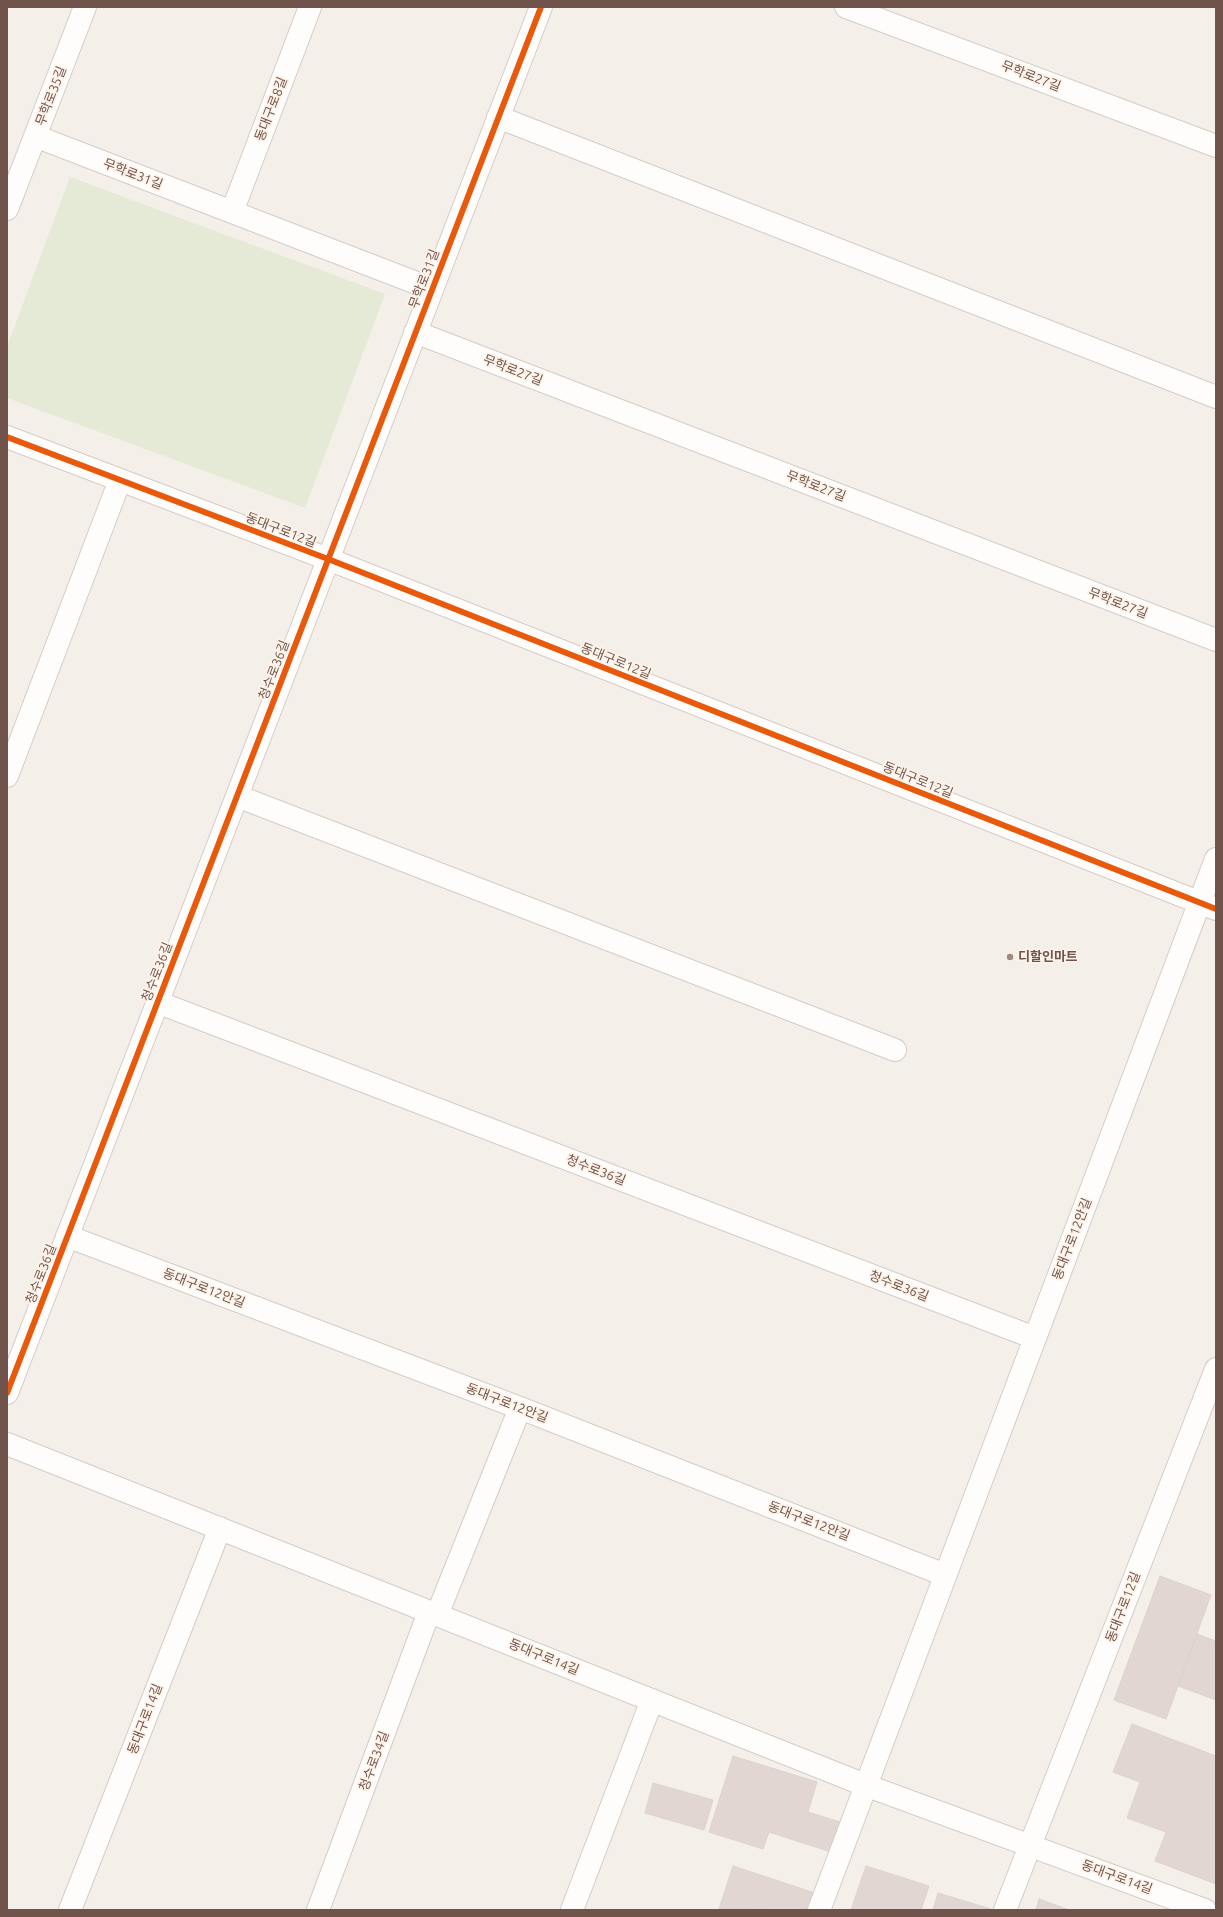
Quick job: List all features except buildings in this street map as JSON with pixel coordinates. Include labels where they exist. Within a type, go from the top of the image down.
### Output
[{"type":"street","name":"무학로35길","points":[[7,209],[12,183],[35,136],[85,7]]},
{"type":"street","name":"동대구로8길","points":[[232,212],[310,7]]},
{"type":"street","name":"무학로31길","points":[[328,559],[541,7]]},
{"type":"street","name":"무학로27길","points":[[846,7],[1216,146]]},
{"type":"street","points":[[498,117],[1216,397]]},
{"type":"street","name":"무학로31길","points":[[35,136],[432,289]]},
{"type":"street","name":"무학로27길","points":[[415,332],[1216,640]]},
{"type":"street","name":"동대구로12길","points":[[7,437],[328,559],[1208,906]]},
{"type":"street","points":[[7,776],[120,480]]},
{"type":"street","name":"청수로36길","points":[[7,1393],[328,559]]},
{"type":"street","points":[[237,796],[895,1050]]},
{"type":"street","points":[[1208,906],[1216,859]]},
{"type":"street","name":"동대구로12안길","points":[[865,1785],[1035,1338],[1208,906]]},
{"type":"street","name":"청수로36길","points":[[157,1002],[1035,1338]]},
{"type":"street","name":"동대구로12안길","points":[[67,1236],[520,1408],[945,1575]]},
{"type":"street","name":"동대구로12길","points":[[1029,1845],[1216,1369]]},
{"type":"street","points":[[433,1613],[520,1408]]},
{"type":"street","name":"동대구로14길","points":[[7,1444],[865,1785],[1205,1910]]},
{"type":"street","name":"동대구로14길","points":[[70,1910],[220,1528]]},
{"type":"street","name":"청수로34길","points":[[318,1910],[433,1613]]},
{"type":"street","points":[[572,1910],[652,1700]]},
{"type":"street","points":[[819,1910],[865,1785]]},
{"type":"street","points":[[1005,1910],[1029,1845]]},
{"type":"green space","points":[[70,177],[385,294],[305,508],[7,398],[7,347]]},
{"type":"cycle path","points":[[7,1393],[541,7]]},
{"type":"cycle path","points":[[7,437],[328,559],[1216,909]]},
{"type":"place","name":"디할인마트","points":[[1010,957]]}]
